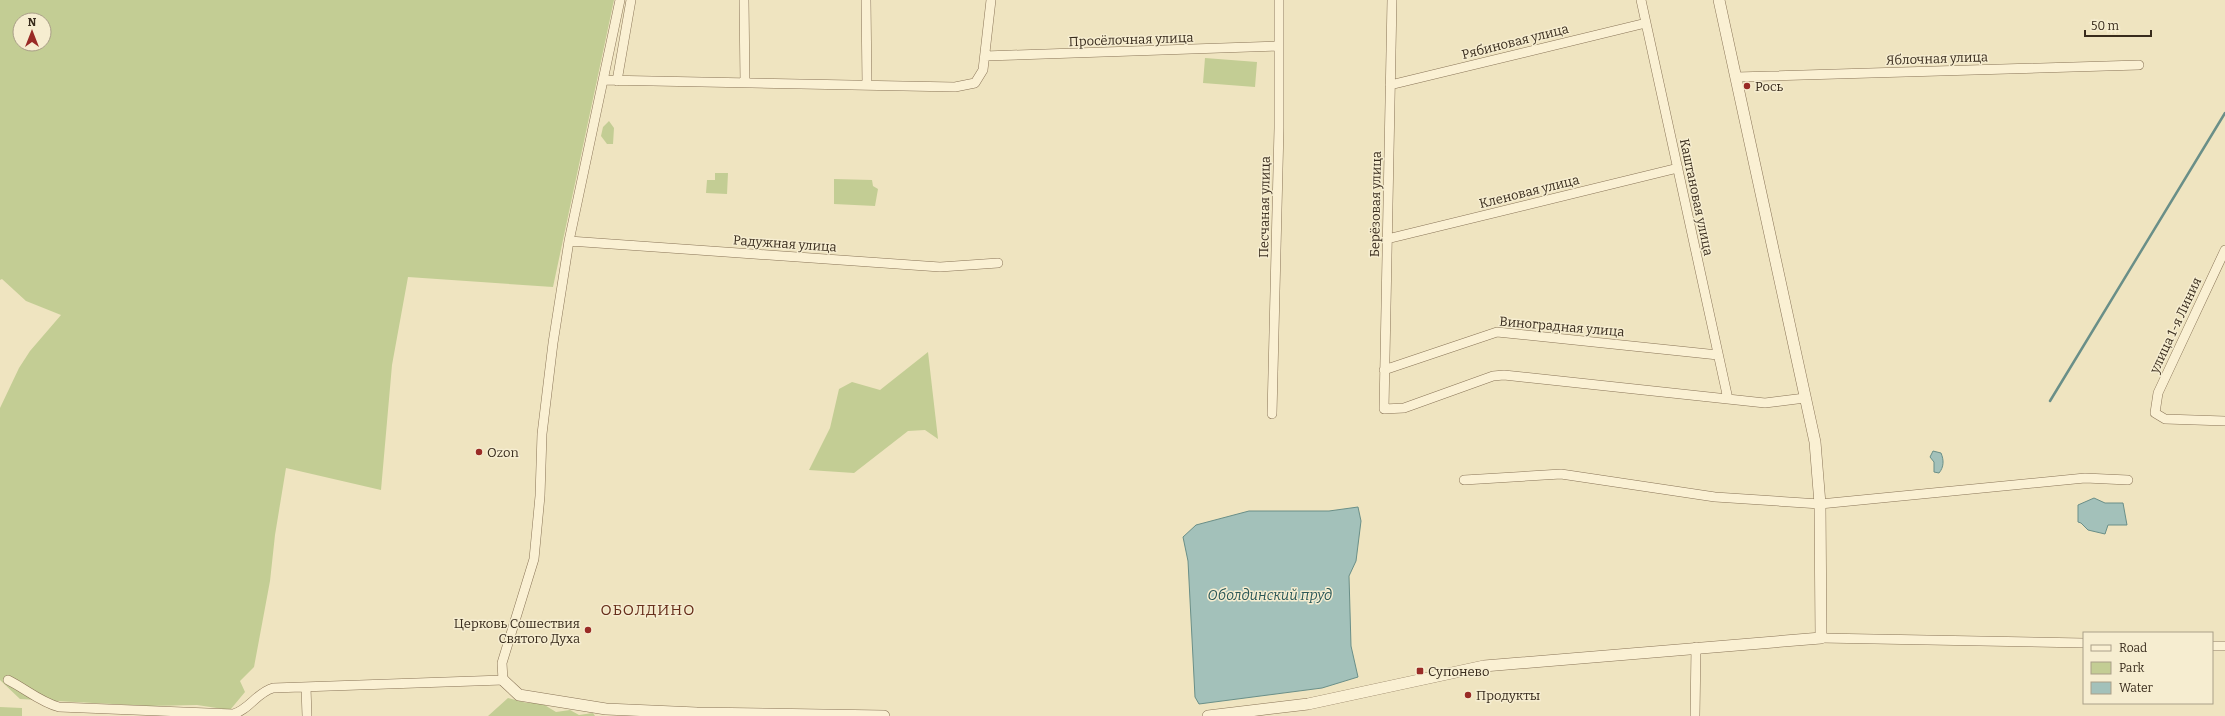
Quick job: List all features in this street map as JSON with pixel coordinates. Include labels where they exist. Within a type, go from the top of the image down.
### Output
[{"type":"street","points":[[620,0],[569,241],[553,343],[542,434],[540,496],[534,559],[502,663],[503,680],[519,695],[606,709],[697,713],[884,716]]},
{"type":"street","points":[[617,81],[631,0]]},
{"type":"street","points":[[744,0],[745,83]]},
{"type":"street","points":[[866,0],[867,85]]},
{"type":"street","points":[[603,80],[955,87],[975,83],[983,70],[991,0]]},
{"type":"street","name":"Песчаная улица","points":[[1272,414],[1279,136],[1279,0]]},
{"type":"street","name":"Берёзовая улица","points":[[1392,0],[1384,409],[1404,408],[1493,376],[1504,375],[1728,399]]},
{"type":"street","name":"Каштановая улица","points":[[1642,0],[1728,399]]},
{"type":"street","points":[[1719,0],[1815,442],[1820,504],[1821,638]]},
{"type":"street","name":"Рябиновая улица","points":[[1390,85],[1646,23]]},
{"type":"street","name":"Просёлочная улица","points":[[985,56],[1278,46]]},
{"type":"street","name":"Яблочная улица","points":[[1736,77],[2139,65]]},
{"type":"street","name":"Кленовая улица","points":[[1387,239],[1678,168]]},
{"type":"street","name":"Радужная улица","points":[[569,241],[940,267],[998,262]]},
{"type":"street","name":"улица 1-я Линия","points":[[2225,250],[2158,393],[2155,413],[2165,419],[2225,422]]},
{"type":"street","name":"Виноградная улица","points":[[1384,370],[1497,332],[1718,355]]},
{"type":"street","points":[[1728,399],[1767,403],[1805,398]]},
{"type":"street","points":[[1464,480],[1561,474],[1715,497],[1820,504],[2085,478],[2128,480]]},
{"type":"street","points":[[1208,716],[1308,704],[1484,666],[1523,664],[1696,647],[1821,638],[2083,643]]},
{"type":"street","points":[[2213,646],[2225,646]]},
{"type":"street","points":[[1695,716],[1696,647]]},
{"type":"street","points":[[8,680],[43,702],[59,707],[233,714],[239,713],[265,690],[273,688],[503,680]]},
{"type":"street","points":[[306,687],[307,716]]},
{"type":"green space","points":[[0,0],[614,0],[553,287],[408,277],[392,365],[381,490],[286,468],[275,535],[270,581],[254,667],[240,681],[245,692],[230,710],[197,705],[149,706],[20,699],[0,680],[0,408],[19,368],[30,351],[61,315],[26,301],[2,279],[0,280]]},
{"type":"green space","points":[[1205,58],[1257,62],[1255,87],[1203,83]]},
{"type":"green space","points":[[609,121],[614,128],[613,144],[607,144],[601,136],[603,127]]},
{"type":"green space","points":[[715,173],[728,173],[727,194],[706,193],[707,180],[715,180]]},
{"type":"green space","points":[[834,179],[872,180],[873,186],[878,189],[875,206],[834,204]]},
{"type":"green space","points":[[928,352],[938,439],[925,430],[908,431],[854,473],[809,470],[830,428],[839,389],[852,382],[880,390]]},
{"type":"green space","points":[[508,698],[527,703],[538,701],[556,712],[570,710],[579,715],[593,713],[595,716],[488,716]]},
{"type":"green space","points":[[0,707],[22,708],[22,716],[0,716]]},
{"type":"water","points":[[1933,451],[1941,453],[1942,456],[1943,466],[1939,473],[1934,472],[1934,462],[1930,457]]},
{"type":"water","points":[[2094,498],[2105,503],[2123,503],[2127,525],[2108,525],[2105,534],[2088,530],[2078,522],[2078,505]]},
{"type":"water","name":"Оболдинский пруд","points":[[1358,507],[1361,521],[1356,561],[1349,576],[1351,646],[1358,677],[1322,688],[1199,704],[1195,697],[1188,561],[1183,537],[1196,525],[1249,511],[1329,511]]},
{"type":"waterway","points":[[2050,401],[2225,113]]},
{"type":"place","name":"Рось","points":[[1747,86]]},
{"type":"place","name":"Ozon","points":[[479,452]]},
{"type":"place","name":"Церковь Сошествия Святого Духа","points":[[588,630]]},
{"type":"place","name":"Супонево","points":[[1420,671]]},
{"type":"place","name":"Продукты","points":[[1468,695]]},
{"type":"district","name":"ОБОЛДИНО","points":[[648,610]]}]
